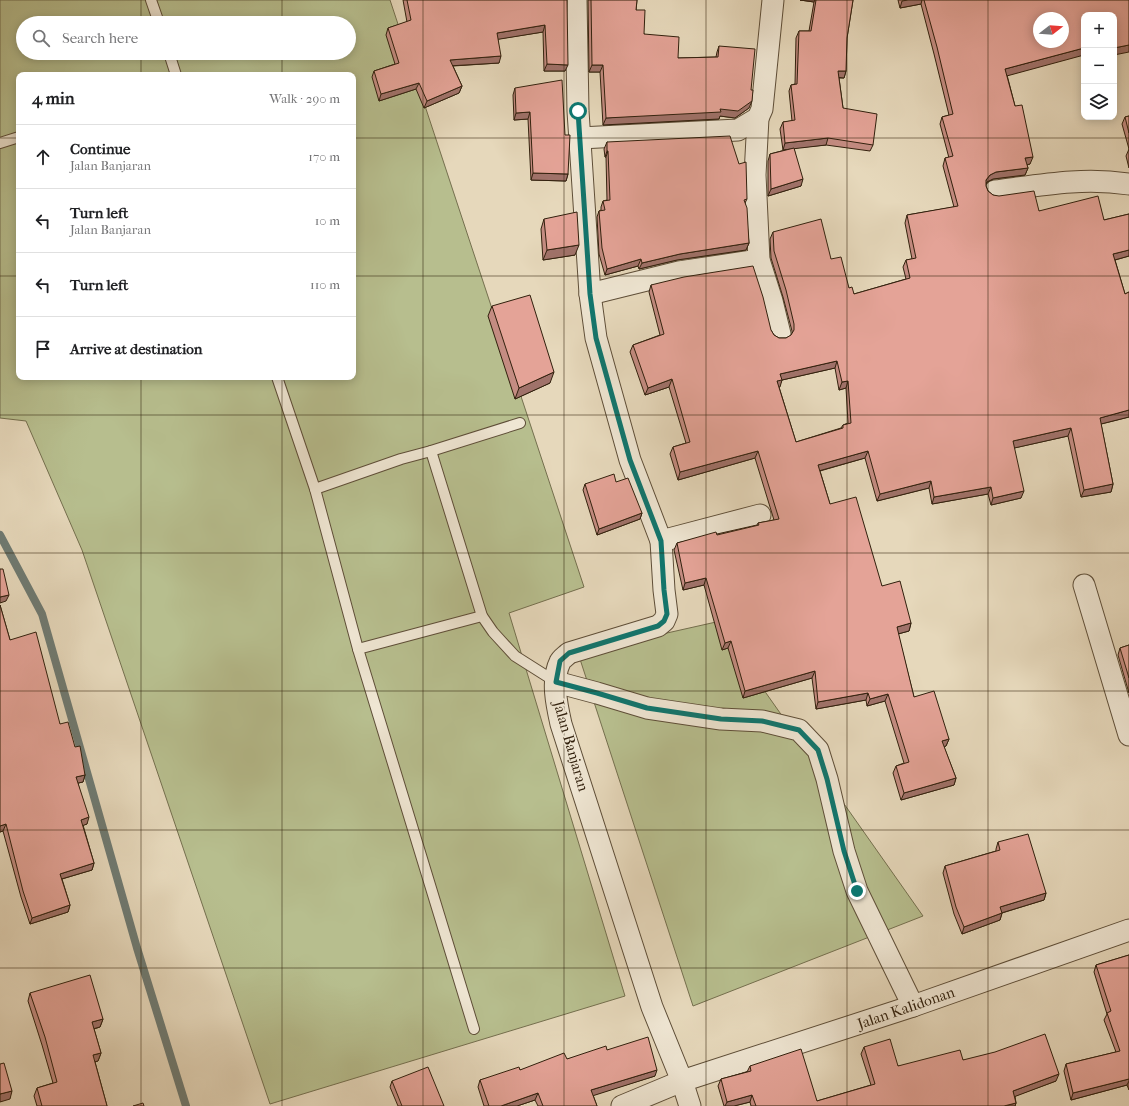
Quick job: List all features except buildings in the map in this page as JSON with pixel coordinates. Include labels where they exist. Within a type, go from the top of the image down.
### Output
[{"type":"street","name":"Jalan Banjaran","points":[[576,0],[580,138],[590,294],[596,338],[630,460],[661,541],[667,614],[664,621],[658,626],[569,653],[560,661],[556,682],[556,702],[652,1007],[682,1081],[690,1106]]},
{"type":"street","points":[[773,0],[765,87],[762,109],[758,118],[755,175],[760,260],[780,334]]},
{"type":"street","points":[[580,138],[738,130],[758,118]]},
{"type":"street","points":[[995,191],[1064,181],[1092,181],[1129,184]]},
{"type":"street","points":[[590,294],[679,272],[760,260]]},
{"type":"street","points":[[661,541],[760,515]]},
{"type":"street","points":[[1084,585],[1129,735]]},
{"type":"street","points":[[556,682],[647,708],[721,719],[762,721],[799,730],[818,750],[827,779],[844,851],[857,891],[913,1006]]},
{"type":"street","name":"Jalan Kalidonan","points":[[622,1106],[645,1101],[682,1081],[913,1006],[1129,930]]},
{"type":"lane","points":[[151,0],[157,16]]},
{"type":"lane","points":[[171,60],[175,72]]},
{"type":"lane","points":[[0,143],[16,138]]},
{"type":"lane","points":[[278,380],[315,489],[358,649],[474,1029]]},
{"type":"lane","points":[[315,489],[401,459],[520,423]]},
{"type":"lane","points":[[431,451],[482,616],[493,632],[514,656],[556,682]]},
{"type":"lane","points":[[358,649],[482,616]]},
{"type":"green space","points":[[0,0],[390,0],[584,587],[509,613],[625,996],[270,1104],[82,550],[26,421],[0,418]]},
{"type":"green space","points":[[716,622],[923,916],[693,1006],[578,653]]},
{"type":"waterway","points":[[0,535],[42,614],[137,948],[186,1106]]},
{"type":"route","points":[[578,111],[590,294],[596,338],[630,460],[661,541],[661,560],[667,614],[664,621],[658,626],[569,653],[560,661],[556,682],[647,708],[721,719],[762,721],[799,730],[818,750],[827,779],[844,851],[857,891]]}]
